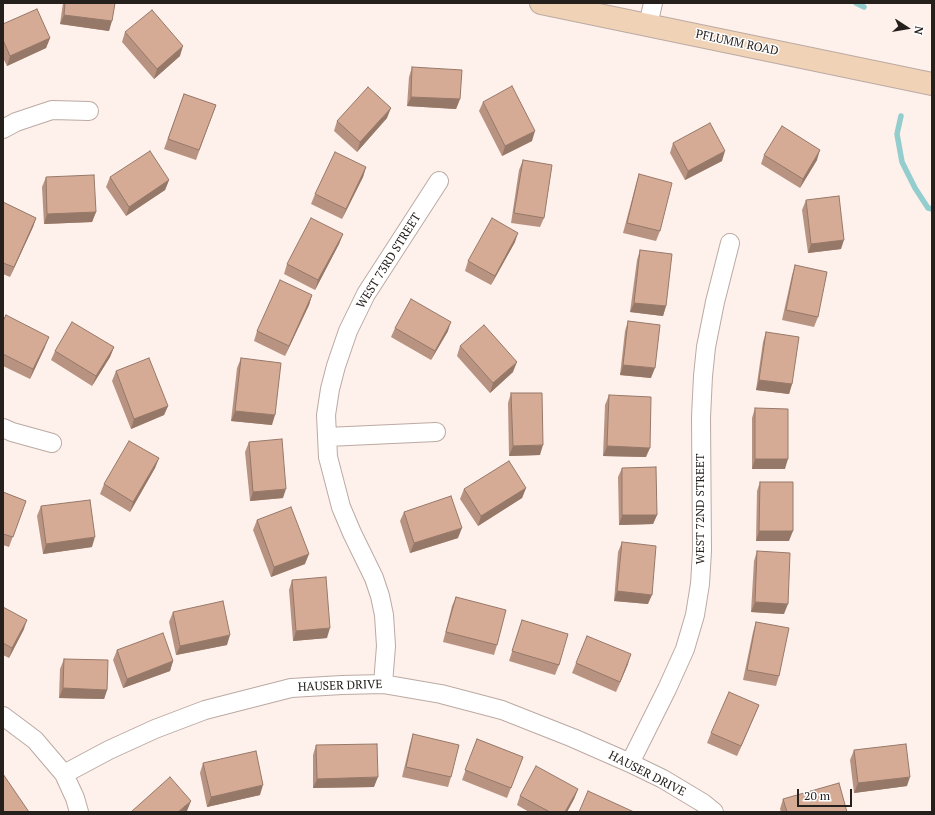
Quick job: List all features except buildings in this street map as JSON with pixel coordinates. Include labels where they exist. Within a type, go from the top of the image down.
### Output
[{"type":"main road","name":"PFLUMM ROAD","points":[[541,3],[932,84]]},
{"type":"street","points":[[648,25],[653,3]]},
{"type":"street","points":[[3,129],[16,122],[52,110],[89,111]]},
{"type":"street","name":"WEST 73RD STREET","points":[[383,684],[386,646],[384,615],[380,596],[374,578],[352,533],[342,507],[328,457],[326,415],[330,389],[336,366],[348,331],[366,294],[439,181]]},
{"type":"street","name":"WEST 72ND STREET","points":[[630,763],[667,690],[685,649],[695,615],[700,584],[702,551],[701,416],[706,347],[715,302],[730,243]]},
{"type":"street","points":[[3,428],[52,443]]},
{"type":"street","points":[[327,436],[436,432]]},
{"type":"street","name":"HAUSER DRIVE","points":[[64,774],[109,750],[155,729],[205,710],[291,688],[383,684],[441,694],[502,710],[573,738],[630,763],[663,779],[703,803],[714,812]]},
{"type":"street","points":[[3,716],[34,740],[64,774],[75,798],[79,812]]},
{"type":"waterway","points":[[856,3],[864,7]]},
{"type":"waterway","points":[[901,116],[897,134],[902,162],[915,188],[928,208],[932,209]]}]
